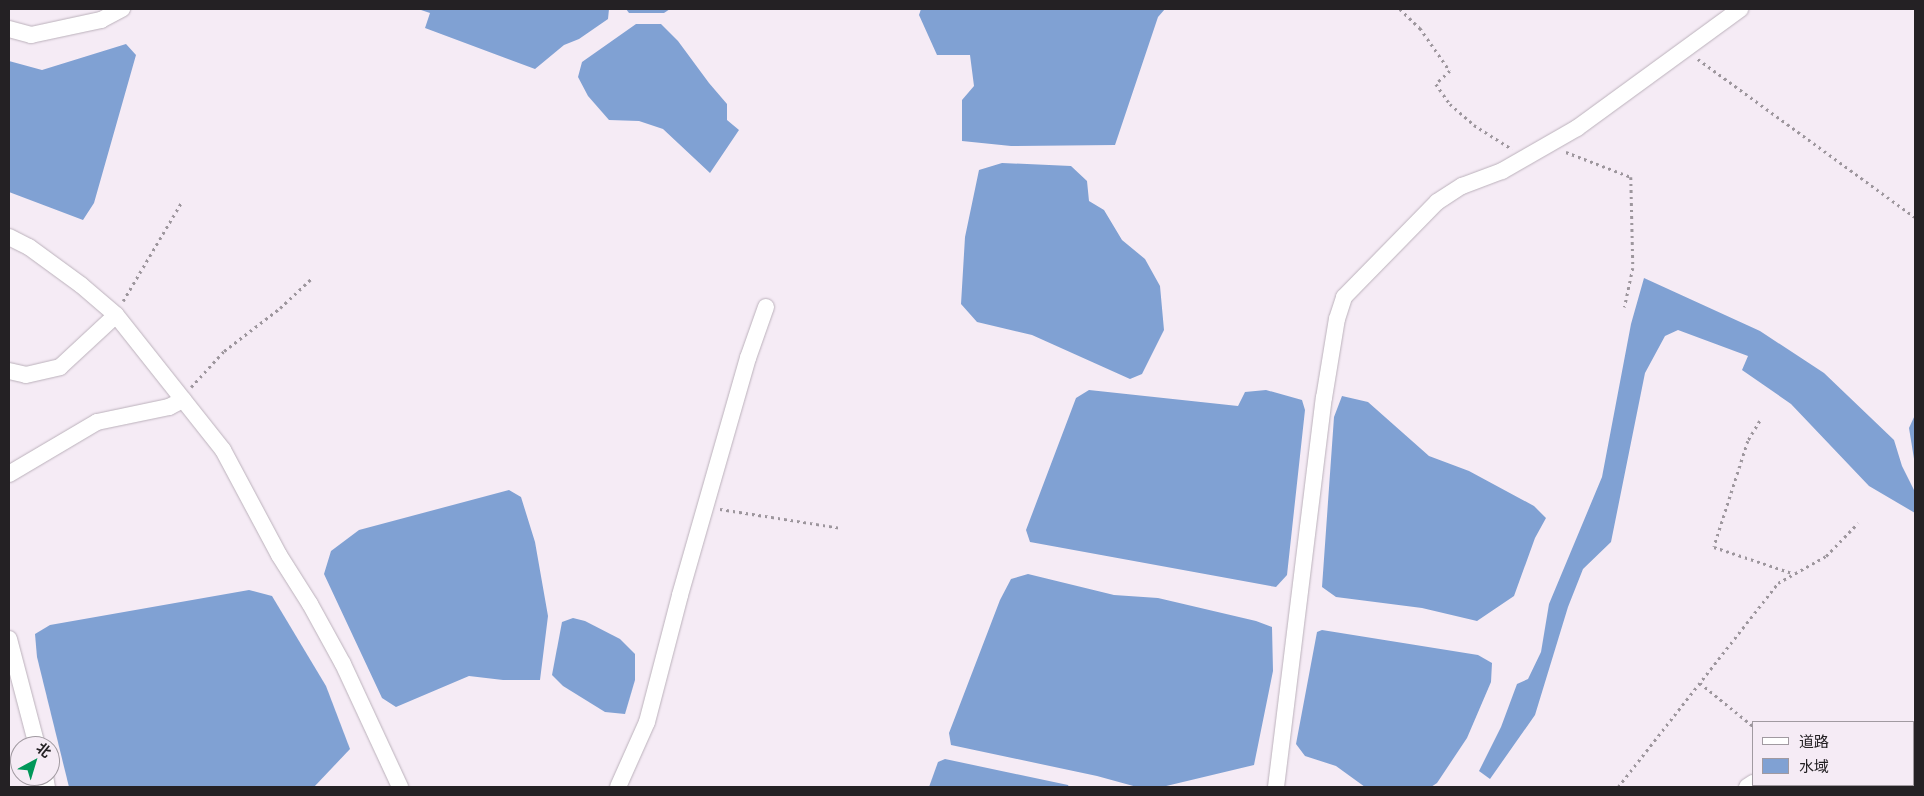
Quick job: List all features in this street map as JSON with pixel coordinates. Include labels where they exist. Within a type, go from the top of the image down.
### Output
[{"type":"street","points":[[9,29],[31,35],[101,20],[122,9]]},
{"type":"street","points":[[1276,787],[1324,398],[1337,319],[1344,297],[1437,202],[1462,186],[1502,171],[1523,160],[1577,128],[1740,9]]},
{"type":"street","points":[[9,237],[29,247],[74,279],[116,315],[223,450],[343,664],[400,787]]},
{"type":"street","points":[[618,787],[647,722],[748,358],[766,307]]},
{"type":"street","points":[[9,371],[26,375],[60,367],[116,315]]},
{"type":"street","points":[[9,474],[97,422],[169,408],[183,400]]},
{"type":"street","points":[[9,639],[34,736]]},
{"type":"path","points":[[1400,9],[1420,28],[1450,71],[1436,84],[1450,104],[1474,125],[1508,145],[1523,160]]},
{"type":"path","points":[[1684,50],[1915,217]]},
{"type":"path","points":[[1548,146],[1631,177],[1633,268],[1625,307]]},
{"type":"path","points":[[116,315],[181,203]]},
{"type":"path","points":[[183,400],[200,376],[224,351],[280,308],[312,278]]},
{"type":"path","points":[[1760,420],[1748,441],[1714,547],[1792,573]]},
{"type":"path","points":[[706,507],[841,528]]},
{"type":"path","points":[[1618,787],[1778,583],[1792,573],[1826,556],[1858,523]]},
{"type":"path","points":[[1700,683],[1752,725]]},
{"type":"water","points":[[418,9],[609,9],[608,19],[579,39],[564,45],[535,69],[425,28],[430,13]]},
{"type":"water","points":[[626,9],[670,9],[664,13],[629,13]]},
{"type":"water","points":[[921,9],[1165,9],[1158,17],[1115,145],[1011,146],[962,141],[962,100],[974,86],[970,55],[937,55],[919,15]]},
{"type":"water","points":[[636,24],[661,24],[678,41],[727,104],[727,120],[739,130],[710,173],[663,129],[639,121],[609,120],[588,96],[578,77],[582,62]]},
{"type":"water","points":[[126,44],[136,55],[94,203],[83,220],[9,192],[9,61],[42,70]]},
{"type":"water","points":[[1002,163],[1071,166],[1087,181],[1089,201],[1104,210],[1122,240],[1145,259],[1160,286],[1164,330],[1142,374],[1130,379],[1032,335],[977,322],[961,304],[965,237],[979,170]]},
{"type":"water","points":[[1644,278],[1760,331],[1824,373],[1894,440],[1902,466],[1915,492],[1915,513],[1869,486],[1791,404],[1742,370],[1748,356],[1678,330],[1665,336],[1645,373],[1611,542],[1583,569],[1568,607],[1535,715],[1490,779],[1479,771],[1501,727],[1517,684],[1528,679],[1541,652],[1549,604],[1602,477],[1631,324]]},
{"type":"water","points":[[1089,390],[1238,406],[1245,392],[1266,390],[1302,400],[1305,410],[1287,575],[1276,587],[1030,542],[1026,530],[1076,398]]},
{"type":"water","points":[[1342,396],[1368,402],[1429,456],[1469,471],[1534,506],[1546,518],[1535,538],[1514,596],[1477,621],[1422,608],[1336,597],[1322,587],[1334,417]]},
{"type":"water","points":[[1915,415],[1915,465],[1909,428]]},
{"type":"water","points":[[509,490],[521,497],[535,542],[548,616],[540,680],[503,680],[469,676],[396,707],[382,698],[324,574],[331,551],[359,530]]},
{"type":"water","points":[[1028,574],[1114,595],[1158,598],[1256,621],[1272,627],[1273,671],[1254,765],[1162,787],[1137,787],[1097,776],[951,745],[949,733],[1000,600],[1011,579]]},
{"type":"water","points":[[249,590],[272,596],[326,686],[350,749],[314,787],[69,787],[60,750],[60,736],[56,736],[37,657],[35,634],[50,625]]},
{"type":"water","points":[[573,618],[585,621],[620,639],[635,654],[635,680],[625,714],[605,712],[563,686],[552,675],[562,622]]},
{"type":"water","points":[[1322,630],[1478,655],[1492,663],[1491,682],[1467,738],[1437,783],[1431,787],[1365,787],[1336,766],[1305,756],[1296,744],[1317,632]]},
{"type":"water","points":[[945,759],[1068,785],[1069,787],[929,787],[938,762]]},
{"type":"water","points":[[1914,760],[1915,787],[1865,787],[1914,786]]},
{"type":"water","points":[[1769,786],[1847,786],[1847,787]]}]
